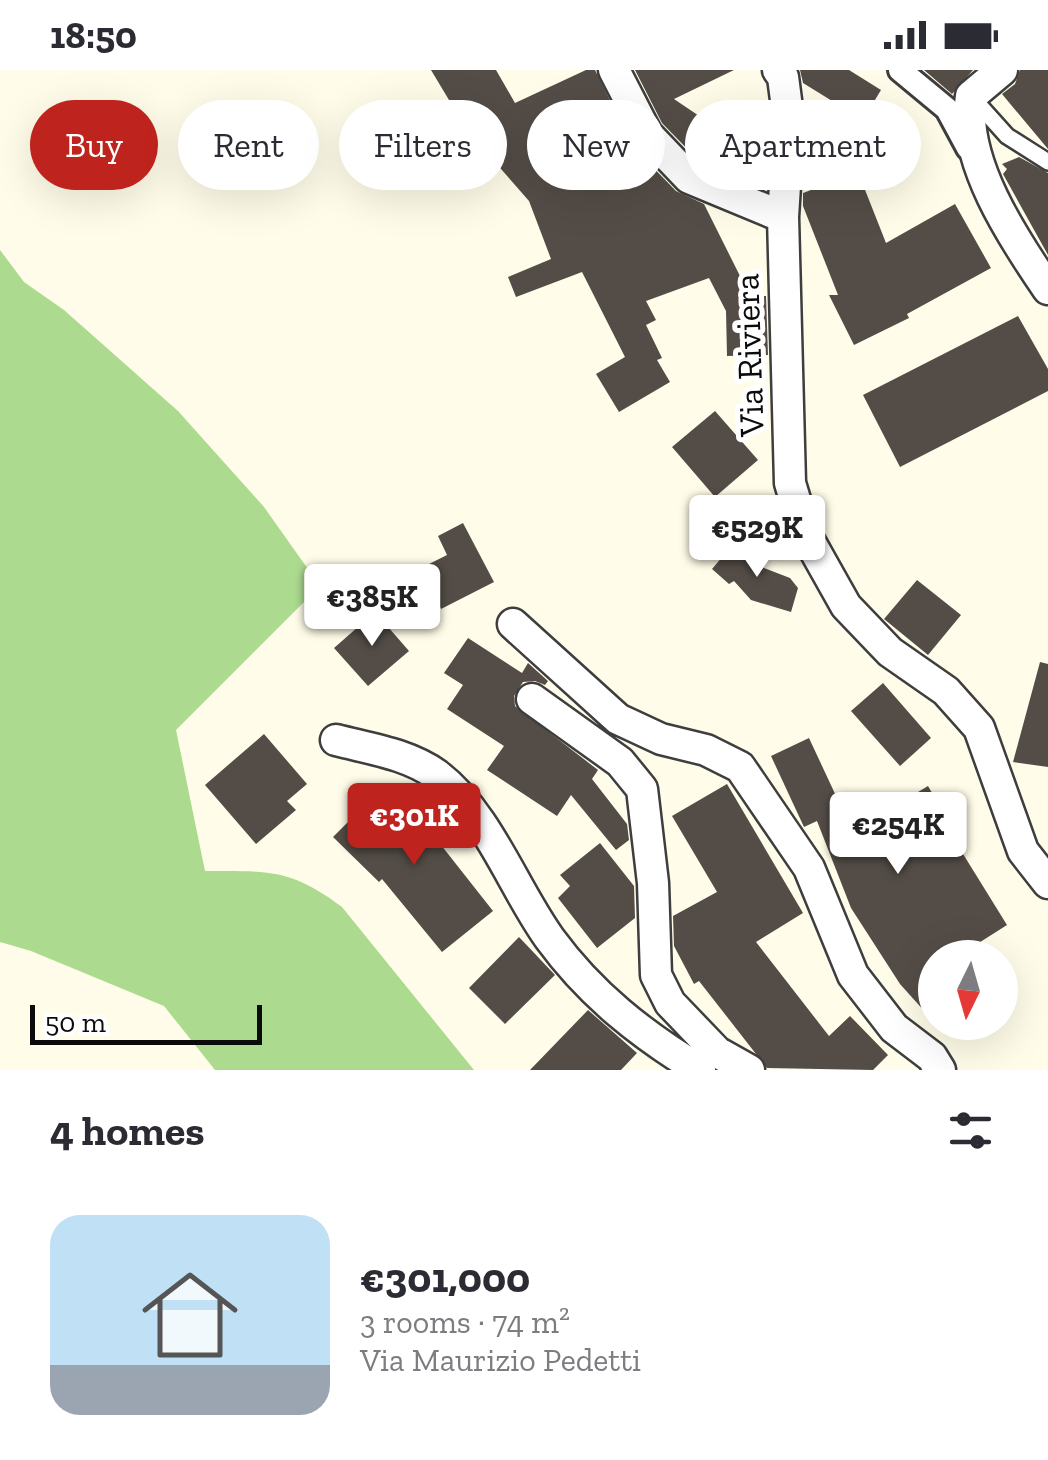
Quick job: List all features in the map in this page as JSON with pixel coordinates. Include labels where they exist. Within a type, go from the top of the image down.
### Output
[{"type":"street","points":[[614,70],[647,134],[689,178],[783,217]]},
{"type":"street","name":"Via Riviera","points":[[778,70],[783,77],[789,123],[783,217],[790,483],[805,533],[846,606],[890,652],[946,691],[979,728],[1023,851],[1048,883]]},
{"type":"street","points":[[900,70],[947,109],[1048,288]]},
{"type":"street","points":[[975,160],[968,115],[971,96],[1002,70]]},
{"type":"street","points":[[513,624],[618,720],[661,739],[706,750],[740,767],[809,868],[853,974],[894,1028],[932,1057],[940,1070]]},
{"type":"street","points":[[532,698],[620,762],[642,789],[656,976],[670,1004],[717,1052],[749,1070]]},
{"type":"street","points":[[336,740],[407,758],[456,792],[550,938],[588,986],[652,1040],[700,1070]]},
{"type":"lane","points":[[971,96],[1007,136],[1048,162]]},
{"type":"green space","points":[[0,250],[24,282],[64,310],[178,411],[264,507],[320,586],[176,730],[205,871],[277,874],[307,885],[342,907],[474,1070],[215,1070],[164,1006],[0,942]]},
{"type":"building","points":[[431,70],[496,70],[515,103],[586,70],[595,70],[610,100],[527,100],[527,190],[665,190],[665,180],[676,191],[704,204],[750,296],[766,296],[768,355],[727,356],[726,311],[709,278],[646,301],[656,320],[646,325],[662,358],[657,360],[670,382],[619,412],[596,374],[625,357],[582,272],[516,297],[508,277],[551,259],[529,201],[507,176],[507,100],[449,100]]},
{"type":"building","points":[[635,70],[734,70],[674,99],[685,106],[685,147],[665,126],[665,100],[650,100]]},
{"type":"building","points":[[800,70],[849,70],[881,90],[875,100],[831,100],[803,83]]},
{"type":"building","points":[[924,70],[973,70],[952,94]]},
{"type":"building","points":[[1020,70],[1048,70],[1048,149],[1002,94],[1015,84]]},
{"type":"building","points":[[1019,157],[1048,173],[1048,255],[1003,174],[1007,169],[1002,164]]},
{"type":"building","points":[[865,190],[886,243],[955,204],[991,268],[907,314],[909,318],[854,345],[829,295],[838,295],[803,206],[803,193]]},
{"type":"building","points":[[1018,316],[1048,369],[1048,391],[900,467],[863,395]]},
{"type":"building","points":[[715,411],[758,460],[715,497],[672,447]]},
{"type":"building","points":[[463,523],[494,582],[441,609],[421,568],[447,555],[438,536]]},
{"type":"building","points":[[734,543],[764,568],[790,578],[798,588],[791,612],[751,600],[734,581],[729,584],[712,569]]},
{"type":"building","points":[[917,580],[961,615],[928,655],[884,619]]},
{"type":"building","points":[[375,612],[409,651],[368,686],[334,648]]},
{"type":"building","points":[[468,638],[522,673],[528,663],[548,681],[545,685],[523,682],[514,696],[515,706],[598,770],[592,779],[627,824],[629,840],[616,850],[571,795],[557,816],[487,770],[504,746],[447,709],[463,685],[444,673]]},
{"type":"building","points":[[1040,662],[1048,664],[1048,767],[1013,762]]},
{"type":"building","points":[[883,683],[931,738],[900,766],[851,711]]},
{"type":"building","points":[[264,734],[307,784],[287,801],[296,810],[256,844],[205,785]]},
{"type":"building","points":[[809,738],[858,843],[904,825],[893,807],[928,786],[959,839],[955,841],[1007,925],[983,940],[918,940],[918,1004],[900,984],[851,908],[817,821],[804,827],[771,756]]},
{"type":"building","points":[[727,784],[803,913],[756,942],[829,1036],[850,1016],[888,1055],[873,1070],[767,1068],[699,981],[694,984],[674,946],[673,916],[717,892],[672,816]]},
{"type":"building","points":[[385,785],[430,831],[493,911],[442,952],[382,879],[379,882],[333,837]]},
{"type":"building","points":[[600,843],[634,886],[635,918],[597,948],[558,898],[570,886],[560,875]]},
{"type":"building","points":[[519,937],[555,975],[505,1024],[469,988]]},
{"type":"building","points":[[588,1010],[637,1053],[621,1070],[530,1070]]}]
